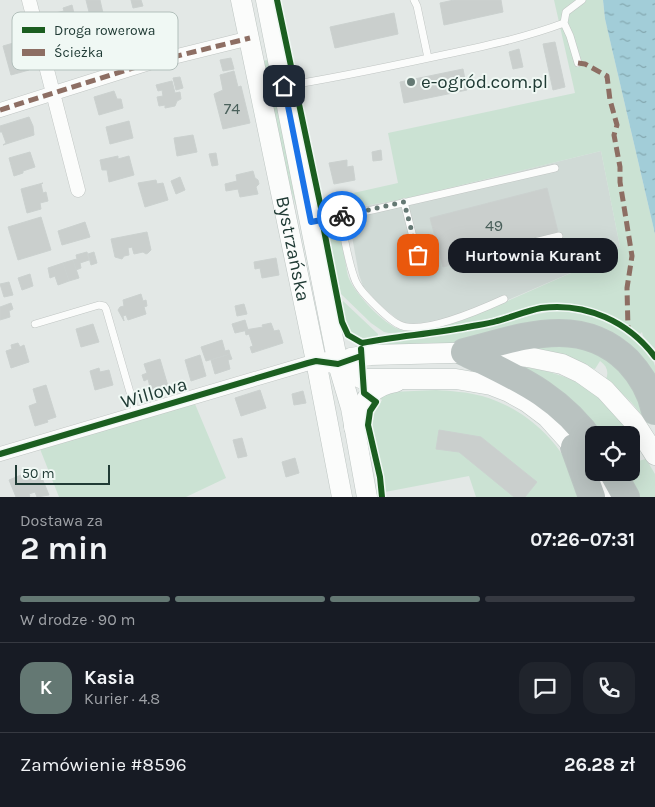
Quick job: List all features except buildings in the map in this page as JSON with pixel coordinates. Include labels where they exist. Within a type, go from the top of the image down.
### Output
[{"type":"highway","points":[[464,352],[529,335],[551,332],[590,337],[619,352],[640,375],[649,392],[655,411]]},
{"type":"highway","points":[[464,352],[531,385],[572,418],[584,446],[592,497]]},
{"type":"highway","points":[[617,481],[626,497]]},
{"type":"main road","name":"Bystrzańska","points":[[241,0],[316,361],[342,497]]},
{"type":"main road","name":"Bystrzańska","points":[[266,0],[338,364],[350,408],[366,497]]},
{"type":"main road","points":[[316,361],[338,364],[352,358],[370,354],[490,352],[562,364],[581,373],[605,390],[620,405],[650,447]]},
{"type":"main road","points":[[338,364],[347,372],[363,379],[410,380]]},
{"type":"main road","points":[[354,429],[365,401],[375,389],[383,384],[441,378],[474,381],[491,385],[510,392],[527,402],[584,446],[610,497]]},
{"type":"street","points":[[178,56],[250,38]]},
{"type":"street","points":[[47,70],[78,190]]},
{"type":"street","points":[[0,110],[127,70]]},
{"type":"street","name":"Willowa","points":[[0,454],[316,361]]},
{"type":"lane","points":[[578,63],[564,23],[566,12],[582,0]]},
{"type":"lane","points":[[416,1],[428,58]]},
{"type":"lane","points":[[284,86],[340,77],[428,58],[542,32],[564,23]]},
{"type":"lane","points":[[311,222],[554,168]]},
{"type":"lane","points":[[404,202],[422,272]]},
{"type":"lane","points":[[340,216],[354,277],[360,288],[376,306],[397,324],[412,328],[429,326],[504,300]]},
{"type":"lane","points":[[485,254],[559,236]]},
{"type":"lane","points":[[34,324],[99,305],[104,306],[136,413]]},
{"type":"shaded area","points":[[601,151],[620,247],[596,262],[508,300],[506,297],[454,316],[428,323],[406,324],[398,320],[378,303],[363,286],[359,275],[347,209],[404,199]]},
{"type":"green space","points":[[554,0],[603,0],[605,19],[655,234],[655,349],[643,336],[642,332],[640,334],[618,319],[582,305],[569,303],[543,304],[470,323],[419,331],[485,311],[596,262],[620,247],[601,151],[404,199],[334,211],[324,209],[322,200],[398,183],[388,133],[575,93]]},
{"type":"green space","points":[[270,59],[299,205],[296,206],[285,170],[263,61]]},
{"type":"green space","points":[[331,226],[339,236],[348,276],[362,299],[386,322],[401,330],[412,332],[384,332],[371,323],[341,294],[327,229]]},
{"type":"green space","points":[[343,301],[378,334],[378,337],[360,338],[350,331],[343,311],[341,302]]},
{"type":"green space","points":[[561,311],[573,312],[606,322],[636,340],[652,359],[655,366],[655,389],[618,345],[367,346],[373,342],[485,328],[532,315]]},
{"type":"green space","points":[[571,342],[620,364],[651,421],[649,424],[631,402],[606,379],[607,369],[600,361],[595,369],[508,347]]},
{"type":"green space","points":[[509,365],[532,368],[577,382],[608,405],[625,426],[585,427]]},
{"type":"green space","points":[[436,390],[482,396],[510,407],[523,415],[546,434],[565,458],[572,471],[581,497],[476,497],[469,476],[385,492],[372,424],[374,413],[382,400],[377,396],[392,392]]},
{"type":"green space","points":[[195,404],[226,478],[186,497],[59,497],[40,449]]},
{"type":"green space","points":[[646,459],[655,474],[655,497],[634,497],[625,481],[640,481],[640,460]]},
{"type":"water","points":[[603,0],[655,0],[655,234],[605,19]]},
{"type":"marked path","points":[[178,56],[250,38]]},
{"type":"marked path","points":[[578,63],[585,64],[607,76],[610,100],[617,125],[614,135],[632,256],[627,288],[628,329]]},
{"type":"marked path","points":[[0,110],[127,70]]},
{"type":"cycle path","points":[[277,0],[321,208],[342,322],[348,335],[362,343],[486,324],[541,308],[574,308],[605,317],[619,325],[633,334],[655,357]]},
{"type":"cycle path","points":[[361,349],[364,393],[376,402],[370,411],[368,425],[380,477],[382,497]]},
{"type":"cycle path","points":[[0,454],[308,363],[316,361],[338,364],[361,356]]},
{"type":"way so far","points":[[342,216],[404,202],[418,255]]},
{"type":"place","name":"e-ogród.com.pl","points":[[411,82]]},
{"type":"place","name":"Hurtownia Kurant","points":[[418,255]]},
{"type":"route","points":[[284,86],[311,222],[342,216]]}]
